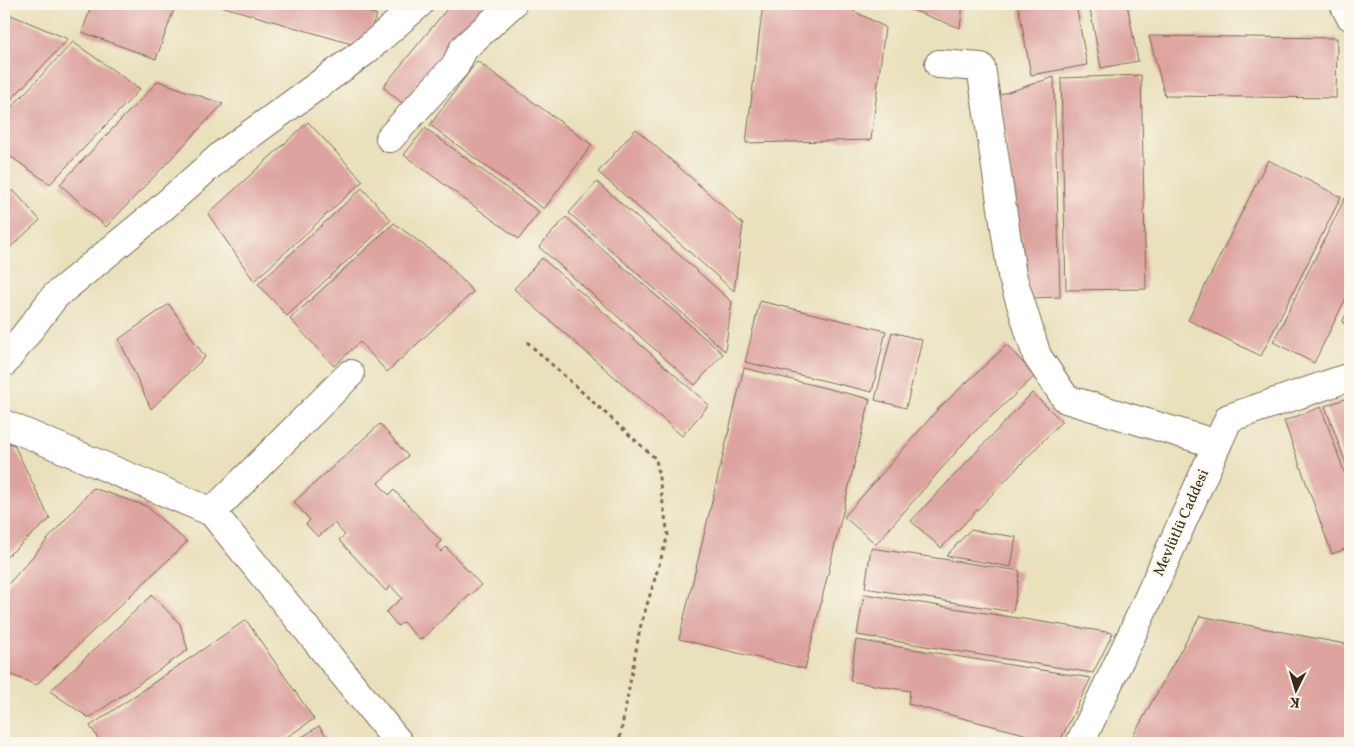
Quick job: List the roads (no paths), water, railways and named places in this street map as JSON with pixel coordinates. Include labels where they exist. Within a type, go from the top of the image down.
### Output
[{"type":"street","points":[[4,363],[55,296],[155,214],[223,154],[364,52],[419,4]]},
{"type":"street","points":[[390,138],[455,66],[464,48],[512,4]]},
{"type":"street","points":[[1344,4],[1350,16]]},
{"type":"street","points":[[940,64],[981,67],[1012,276],[1037,356],[1066,399],[1217,444]]},
{"type":"street","points":[[212,512],[350,374]]},
{"type":"street","name":"Mevlütlü Caddesi","points":[[1080,743],[1133,632],[1229,418],[1350,377]]},
{"type":"street","points":[[4,424],[212,512],[399,743]]}]
